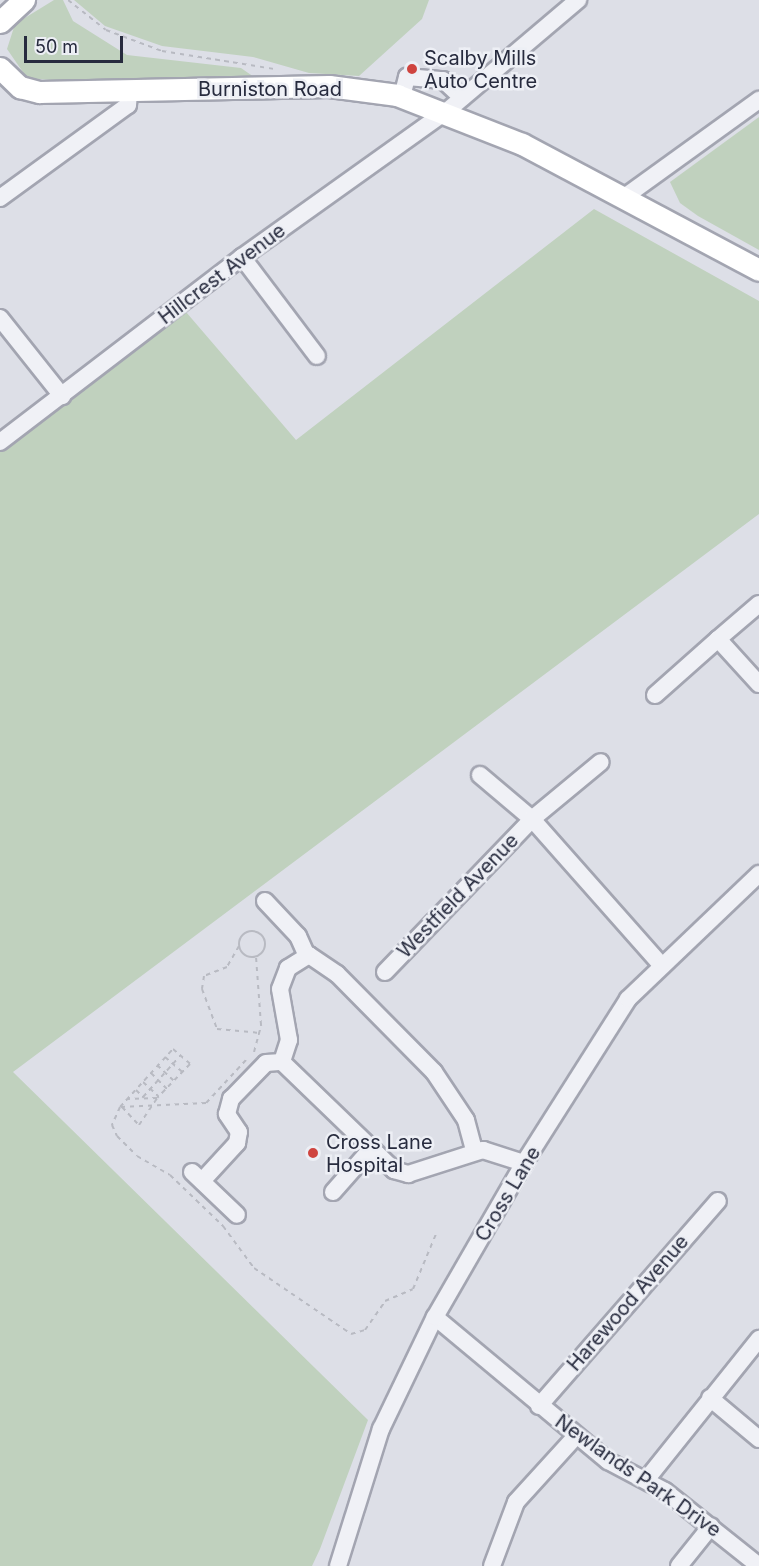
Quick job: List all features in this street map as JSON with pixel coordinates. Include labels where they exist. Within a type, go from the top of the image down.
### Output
[{"type":"main road","points":[[0,22],[24,0]]},
{"type":"main road","name":"Burniston Road","points":[[0,68],[20,87],[39,92],[129,93],[328,86],[455,104],[623,198],[759,270]]},
{"type":"street","name":"Hillcrest Avenue","points":[[0,442],[242,257],[455,104],[578,0]]},
{"type":"street","points":[[402,97],[407,77],[443,80],[455,104]]},
{"type":"street","points":[[0,198],[128,105],[129,93]]},
{"type":"street","points":[[623,198],[759,100]]},
{"type":"street","points":[[242,257],[317,356]]},
{"type":"street","points":[[0,318],[62,396]]},
{"type":"street","points":[[655,694],[759,604]]},
{"type":"street","points":[[718,639],[759,684]]},
{"type":"street","name":"Westfield Avenue","points":[[386,972],[532,819],[601,762]]},
{"type":"street","name":"Westfield Avenue","points":[[480,775],[532,819],[662,966]]},
{"type":"street","name":"Cross Lane","points":[[338,1566],[381,1429],[435,1317],[524,1163],[628,999],[759,874]]},
{"type":"street","points":[[266,901],[298,936],[307,956]]},
{"type":"street","points":[[282,1062],[289,1040],[281,976],[307,956],[316,957],[337,974],[434,1072],[466,1120],[474,1150]]},
{"type":"street","points":[[237,1215],[197,1176],[237,1143],[239,1132],[227,1114],[231,1099],[266,1063],[282,1062],[370,1150],[408,1174],[474,1150],[524,1163]]},
{"type":"street","points":[[333,1192],[370,1150]]},
{"type":"street","name":"Harewood Avenue","points":[[539,1406],[718,1201]]},
{"type":"street","name":"Newlands Park Drive","points":[[435,1317],[576,1436],[646,1480],[711,1526],[759,1566]]},
{"type":"street","points":[[646,1480],[758,1341]]},
{"type":"street","points":[[710,1398],[759,1439]]},
{"type":"street","points":[[492,1566],[516,1502],[576,1436]]},
{"type":"street","points":[[679,1566],[711,1526]]},
{"type":"path","points":[[68,0],[106,30],[162,51],[250,62],[284,72]]},
{"type":"path","points":[[121,1107],[206,1103],[255,1052],[260,1033],[256,957],[265,948],[259,932],[246,932],[227,967],[204,976],[202,989],[217,1029],[260,1033]]},
{"type":"path","points":[[239,946],[247,956],[256,957]]},
{"type":"path","points":[[121,1107],[139,1125],[157,1105],[158,1098],[190,1064],[172,1049],[127,1099],[121,1107],[112,1125],[136,1156],[170,1175],[223,1227],[254,1268],[335,1319],[346,1332],[365,1330],[386,1301],[413,1289],[436,1234]]},
{"type":"path","points":[[144,1098],[180,1056]]},
{"type":"path","points":[[165,1057],[182,1072]]},
{"type":"path","points":[[158,1065],[174,1081]]},
{"type":"path","points":[[151,1073],[167,1089]]},
{"type":"path","points":[[143,1082],[158,1098]]},
{"type":"path","points":[[136,1090],[144,1098]]},
{"type":"path","points":[[127,1099],[158,1098]]},
{"type":"green space","points":[[54,0],[63,0],[73,21],[127,55],[241,68],[254,77],[75,82],[27,78],[7,49],[15,24]]},
{"type":"green space","points":[[74,0],[429,0],[422,19],[359,76],[309,73],[253,57],[162,46],[105,26]]},
{"type":"green space","points":[[759,117],[759,250],[698,216],[680,203],[670,182]]},
{"type":"green space","points":[[594,209],[759,301],[759,514],[13,1072],[368,1420],[320,1549],[312,1566],[0,1566],[0,442],[180,305],[296,440]]},
{"type":"place","name":"Scalby Mills Auto Centre","points":[[412,69]]},
{"type":"place","name":"Cross Lane Hospital","points":[[313,1153]]}]
